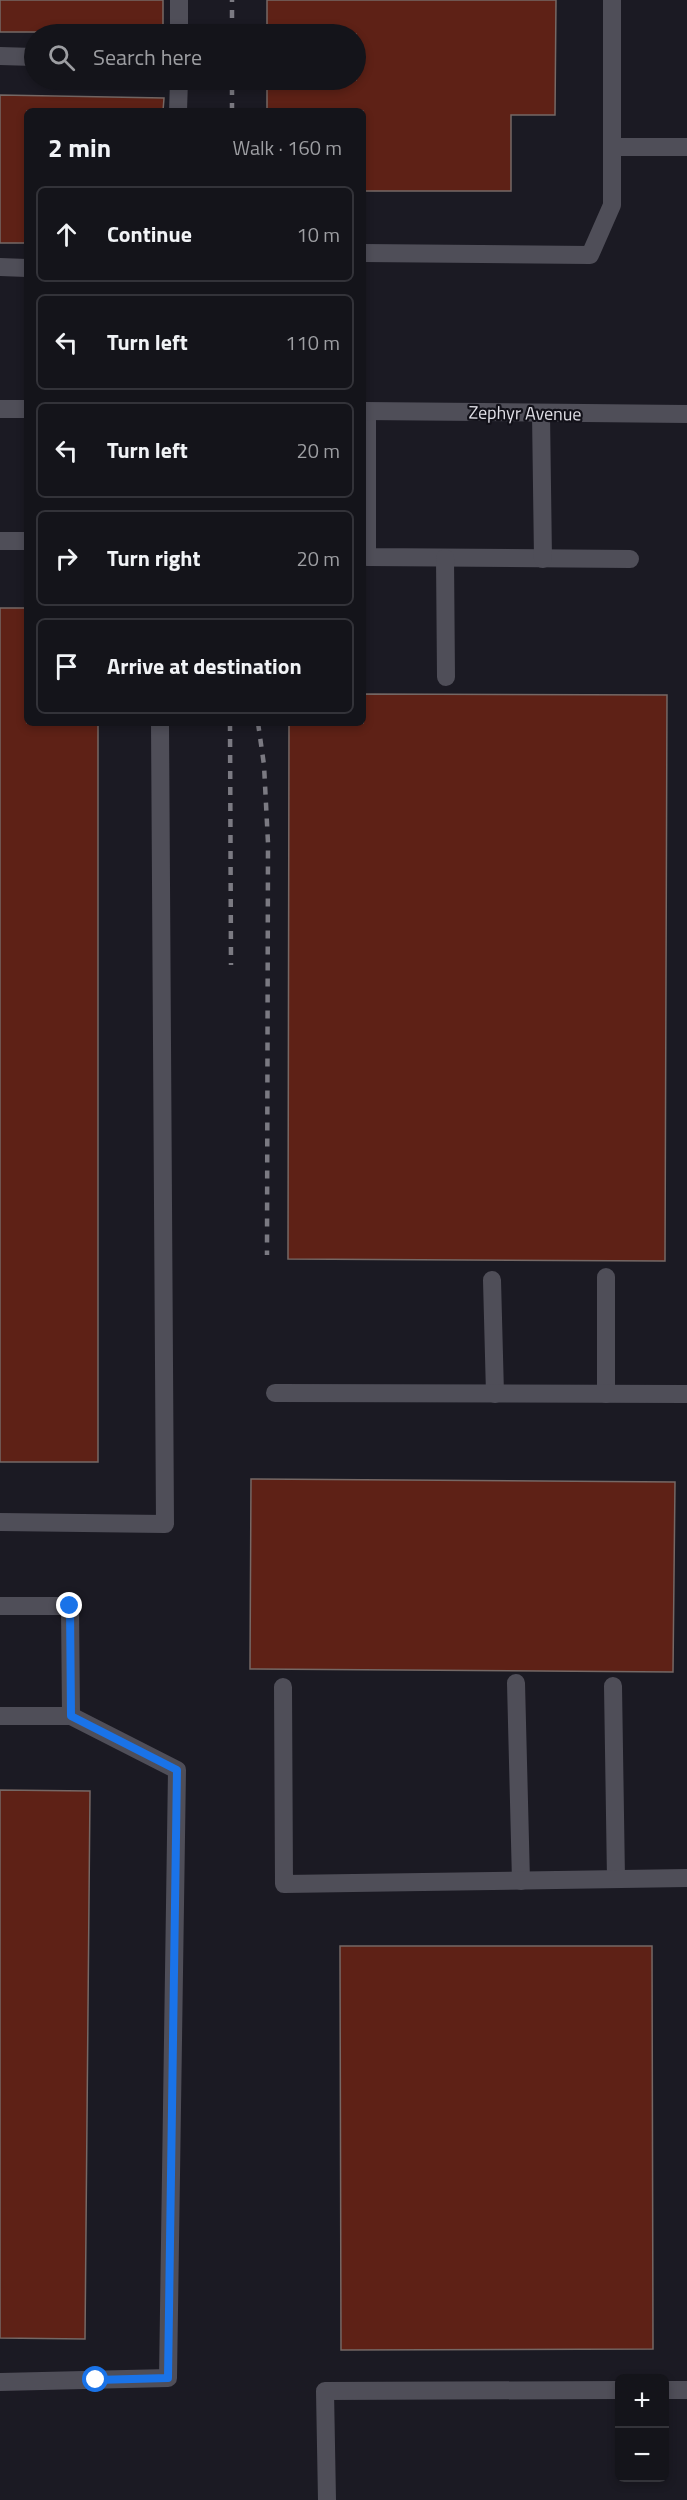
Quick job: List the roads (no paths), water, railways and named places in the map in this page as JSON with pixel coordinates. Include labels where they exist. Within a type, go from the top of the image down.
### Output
[{"type":"street","points":[[179,0],[179,24]]},
{"type":"street","points":[[366,253],[590,255],[612,205],[612,0]]},
{"type":"street","points":[[0,57],[24,57]]},
{"type":"street","points":[[178,90],[178,108]]},
{"type":"street","points":[[612,147],[687,147]]},
{"type":"street","points":[[0,267],[24,268]]},
{"type":"street","points":[[0,409],[24,409]]},
{"type":"street","name":"Zephyr Avenue","points":[[366,411],[687,414]]},
{"type":"street","points":[[541,413],[543,559]]},
{"type":"street","points":[[0,542],[24,542]]},
{"type":"street","points":[[366,557],[630,559]]},
{"type":"street","points":[[445,558],[446,677]]},
{"type":"street","points":[[0,1522],[165,1524],[160,726]]},
{"type":"street","points":[[606,1277],[606,1394]]},
{"type":"street","points":[[492,1280],[495,1394]]},
{"type":"street","points":[[276,1393],[687,1394]]},
{"type":"street","points":[[0,1606],[70,1606],[71,1716]]},
{"type":"street","points":[[516,1683],[521,1881]]},
{"type":"street","points":[[613,1686],[616,1879]]},
{"type":"street","points":[[283,1687],[284,1884],[687,1878]]},
{"type":"street","points":[[0,1716],[71,1716],[177,1770],[168,2378],[0,2382]]},
{"type":"street","points":[[327,2500],[325,2391],[615,2390]]},
{"type":"street","points":[[669,2390],[687,2390]]},
{"type":"railway","points":[[232,0],[232,24]]},
{"type":"railway","points":[[232,90],[232,108]]},
{"type":"railway","points":[[230,726],[231,965]]},
{"type":"railway","points":[[258,726],[264,765],[268,843],[267,1255]]}]
